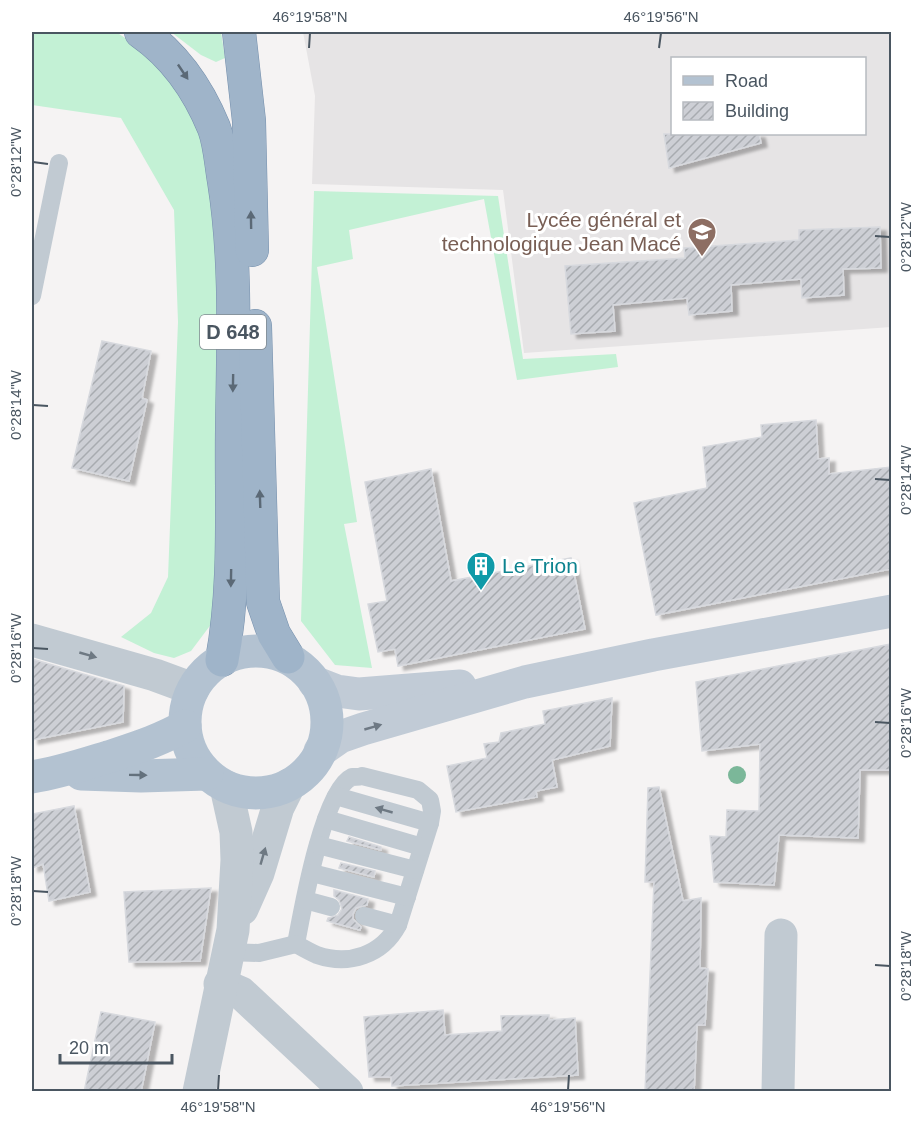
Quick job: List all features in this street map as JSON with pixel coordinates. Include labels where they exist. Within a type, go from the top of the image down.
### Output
[{"type":"highway","name":"D 648","points":[[141,32],[153,40],[179,65],[198,96],[214,129],[229,210],[234,282],[231,601],[222,660]]},
{"type":"highway","points":[[239,32],[249,121],[263,602],[274,634],[288,657]]},
{"type":"main road","points":[[320,751],[340,737],[363,729],[525,682],[891,611]]},
{"type":"main road","points":[[45,775],[141,776],[216,781],[251,794],[277,790],[289,785],[307,770],[320,751],[326,734],[326,714],[322,698],[314,682],[288,657],[255,651],[238,653],[222,660],[206,672],[193,689],[187,707],[185,726],[191,752],[216,781]]},
{"type":"main road","points":[[314,682],[337,691],[359,694],[525,682]]},
{"type":"main road","points":[[45,775],[166,737],[185,726]]},
{"type":"street","points":[[32,639],[155,675],[193,689]]},
{"type":"street","points":[[216,781],[236,832],[237,860],[231,941]]},
{"type":"street","points":[[199,1092],[220,984],[231,941],[258,873],[278,807],[289,785]]},
{"type":"street","points":[[778,1092],[781,935]]},
{"type":"street","points":[[220,984],[241,993],[347,1092]]},
{"type":"lane","points":[[32,296],[59,163]]},
{"type":"lane","points":[[231,941],[259,953],[296,944],[316,955],[335,960],[354,958],[383,946],[391,939],[398,925],[430,823],[432,811],[430,800],[418,790],[362,776],[353,777],[345,784],[336,796],[318,845],[296,944]]},
{"type":"lane","points":[[336,796],[430,823]]},
{"type":"lane","points":[[326,819],[422,847]]},
{"type":"lane","points":[[318,845],[415,870]]},
{"type":"lane","points":[[312,873],[406,897]]},
{"type":"lane","points":[[305,900],[331,907]]},
{"type":"lane","points":[[364,916],[398,925]]},
{"type":"shaded area","name":"Lycée général et technologique Jean Macé","points":[[303,32],[891,32],[891,327],[524,353],[503,190],[312,184],[315,96]]},
{"type":"green space","points":[[32,32],[116,32],[142,49],[189,99],[211,173],[220,291],[221,457],[212,623],[191,651],[174,658],[154,653],[121,637],[151,613],[168,577],[178,322],[174,210],[121,118],[32,105]]},
{"type":"green space","points":[[171,32],[221,32],[225,58],[216,62],[201,55]]},
{"type":"green space","points":[[314,191],[498,196],[523,359],[616,354],[618,367],[517,380],[484,199],[349,230],[353,259],[317,267],[357,522],[344,524],[372,668],[335,665],[301,621]]},
{"type":"building","points":[[664,134],[759,135],[761,143],[669,168]]},
{"type":"building","points":[[880,227],[881,268],[843,269],[844,295],[802,298],[801,279],[731,285],[732,311],[689,315],[687,298],[613,305],[615,331],[571,334],[565,266],[685,258],[684,248],[799,240],[799,230]]},
{"type":"building","points":[[102,341],[151,351],[142,398],[147,400],[129,481],[72,468]]},
{"type":"building","points":[[816,420],[818,459],[829,458],[829,474],[891,467],[891,569],[656,615],[634,503],[707,488],[703,447],[762,437],[761,425]]},
{"type":"building","name":"Le Trion","points":[[431,469],[451,581],[571,558],[585,629],[398,666],[395,649],[378,652],[368,604],[387,601],[365,482]]},
{"type":"building","points":[[891,644],[891,770],[860,770],[858,838],[779,835],[774,885],[714,882],[710,836],[726,837],[727,810],[759,811],[760,744],[702,751],[696,682]]},
{"type":"building","points":[[32,659],[124,686],[123,722],[32,740]]},
{"type":"building","points":[[612,698],[610,746],[552,760],[557,787],[536,791],[537,797],[456,812],[447,766],[487,758],[484,744],[499,742],[501,733],[545,724],[543,711]]},
{"type":"building","points":[[659,787],[683,901],[701,898],[700,968],[708,969],[705,1025],[697,1025],[694,1092],[645,1092],[654,882],[645,882],[648,788]]},
{"type":"building","points":[[74,806],[90,892],[49,901],[43,864],[32,868],[32,814]]},
{"type":"building","points":[[349,837],[381,847],[381,850],[347,841]]},
{"type":"building","points":[[341,863],[375,871],[374,877],[339,868]]},
{"type":"building","points":[[211,888],[200,961],[129,962],[124,892]]},
{"type":"building","points":[[334,890],[368,899],[367,905],[356,908],[353,914],[353,919],[361,927],[360,930],[327,921],[328,918],[338,915],[342,909],[339,900],[334,896]]},
{"type":"building","points":[[443,1010],[445,1035],[502,1031],[501,1016],[549,1015],[549,1020],[575,1018],[578,1075],[392,1086],[391,1077],[369,1077],[364,1017]]},
{"type":"building","points":[[101,1012],[155,1022],[141,1092],[84,1092]]},
{"type":"place","name":"Lycée général et technologique Jean Macé","points":[[702,258]]},
{"type":"place","name":"Le Trion","points":[[481,592]]}]
